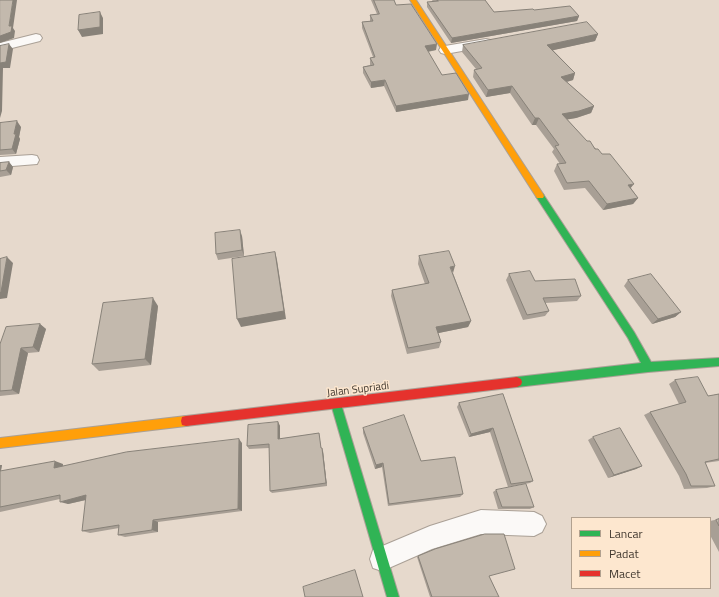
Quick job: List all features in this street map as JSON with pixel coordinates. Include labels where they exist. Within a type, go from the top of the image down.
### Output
[{"type":"street","points":[[413,0],[626,329],[648,367]]},
{"type":"street","points":[[0,46],[36,38]]},
{"type":"street","points":[[445,50],[498,40]]},
{"type":"street","points":[[0,162],[32,160]]},
{"type":"street","name":"Jalan Supriadi","points":[[0,443],[648,367],[719,362]]},
{"type":"street","points":[[336,404],[393,597]]},
{"type":"street","points":[[382,559],[430,538],[481,522],[534,524]]},
{"type":"building","points":[[0,0],[13,0],[9,26],[12,26],[11,32],[0,36]]},
{"type":"building","points":[[374,0],[394,0],[396,5],[411,4],[437,44],[425,46],[442,75],[456,73],[469,94],[396,106],[385,80],[371,82],[363,67],[374,65],[370,58],[375,57],[362,22],[373,21],[370,15],[379,14]]},
{"type":"building","points":[[437,0],[485,0],[494,12],[570,6],[579,16],[452,38],[427,2],[438,1]]},
{"type":"building","points":[[100,12],[100,27],[78,30],[79,15]]},
{"type":"building","points":[[587,22],[598,34],[547,45],[575,73],[561,77],[594,106],[579,111],[562,114],[587,141],[590,141],[595,149],[598,149],[602,154],[610,154],[634,184],[628,185],[638,198],[607,204],[589,181],[567,183],[557,164],[566,163],[555,146],[559,145],[539,118],[535,118],[512,86],[488,90],[474,70],[482,68],[463,45]]},
{"type":"building","points":[[9,44],[6,62],[0,63],[0,46]]},
{"type":"building","points":[[17,121],[14,134],[16,134],[12,149],[0,150],[0,123]]},
{"type":"building","points":[[9,162],[6,170],[0,171],[0,163]]},
{"type":"building","points":[[240,230],[242,250],[216,254],[215,233]]},
{"type":"building","points":[[449,251],[455,266],[450,267],[471,321],[436,327],[441,342],[408,348],[392,290],[429,283],[419,256]]},
{"type":"building","points":[[275,252],[284,311],[237,319],[232,259]]},
{"type":"building","points":[[7,257],[1,292],[0,293],[0,259]]},
{"type":"building","points":[[530,271],[535,281],[575,279],[581,296],[543,298],[549,311],[527,315],[509,274]]},
{"type":"building","points":[[651,274],[681,312],[658,319],[628,280]]},
{"type":"building","points":[[153,298],[145,359],[92,364],[103,303]]},
{"type":"building","points":[[40,324],[33,347],[21,348],[12,390],[0,391],[0,344],[6,327]]},
{"type":"building","points":[[698,377],[708,396],[719,394],[719,459],[705,462],[715,486],[691,486],[686,474],[650,412],[686,402],[675,380]]},
{"type":"building","points":[[503,394],[533,481],[511,484],[493,428],[471,434],[459,403]]},
{"type":"building","points":[[404,415],[421,461],[455,457],[463,494],[389,504],[383,463],[376,465],[363,428]]},
{"type":"building","points":[[278,422],[278,439],[319,433],[326,483],[270,491],[269,444],[247,446],[248,425]]},
{"type":"building","points":[[620,428],[642,466],[614,475],[593,437]]},
{"type":"building","points":[[239,439],[238,509],[153,520],[152,530],[118,535],[119,525],[82,531],[86,495],[60,502],[60,495],[0,507],[0,471],[55,461],[54,468],[126,452]]},
{"type":"building","points":[[526,484],[534,507],[502,507],[496,490]]},
{"type":"building","points":[[719,519],[719,526],[716,520]]},
{"type":"building","points":[[485,534],[504,534],[515,569],[489,576],[499,597],[432,597],[418,556],[435,549]]},
{"type":"building","points":[[355,570],[363,597],[305,597],[303,587]]},
{"type":"traffic: fast","points":[[540,196],[631,335],[648,367]]},
{"type":"traffic: fast","points":[[517,382],[648,367],[719,362]]},
{"type":"traffic: fast","points":[[336,404],[393,597]]},
{"type":"traffic: slow","points":[[413,0],[540,196]]},
{"type":"traffic: slow","points":[[0,443],[186,421]]},
{"type":"traffic: jam","points":[[186,421],[517,382]]}]
